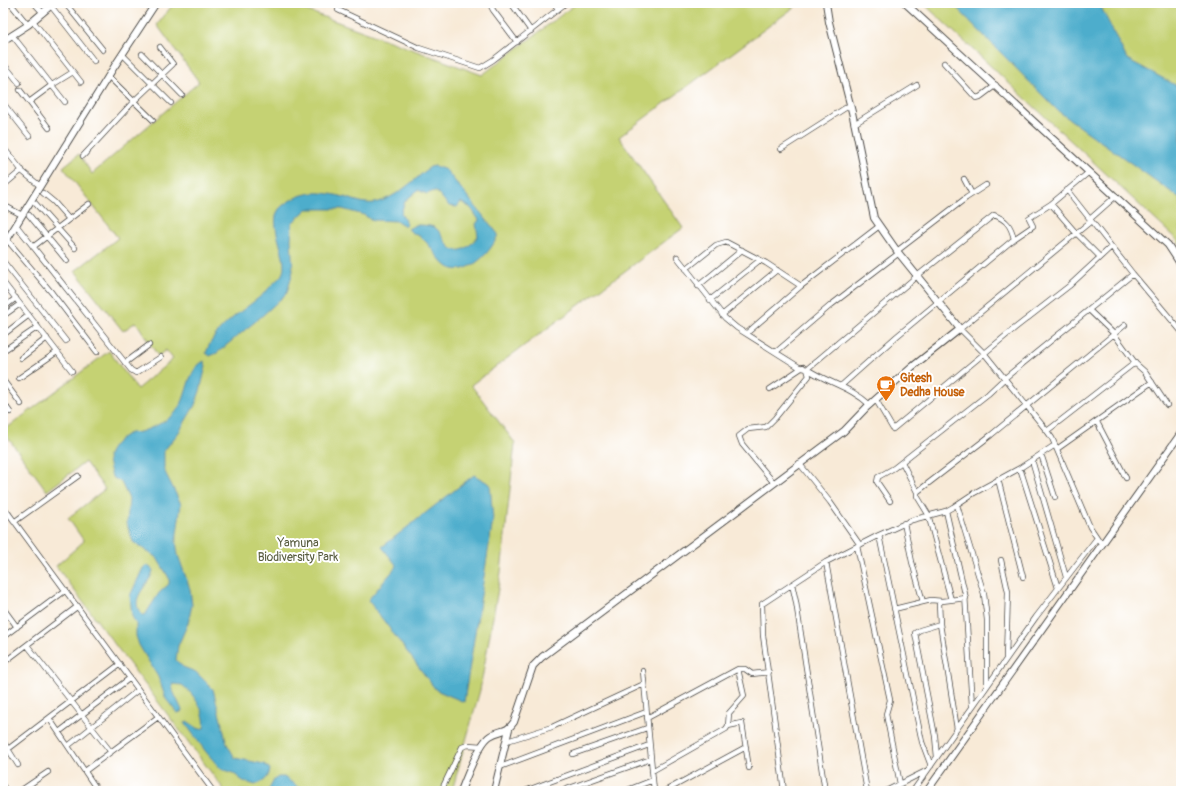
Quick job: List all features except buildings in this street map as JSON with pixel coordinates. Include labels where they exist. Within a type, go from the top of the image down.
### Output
[{"type":"street","points":[[10,3],[30,23],[81,82]]},
{"type":"street","points":[[34,3],[43,13]]},
{"type":"street","points":[[66,3],[103,50]]},
{"type":"street","points":[[3,246],[5,237],[26,215],[40,186],[108,76],[155,5],[145,3]]},
{"type":"street","points":[[494,3],[492,7],[517,42]]},
{"type":"street","points":[[511,3],[531,31]]},
{"type":"street","points":[[554,3],[558,10]]},
{"type":"street","points":[[338,10],[419,48],[477,68],[486,65],[566,3]]},
{"type":"street","points":[[826,3],[829,22],[850,105],[871,204],[878,227],[960,329],[984,353],[1047,431],[1055,444],[1090,527],[1102,545]]},
{"type":"street","points":[[905,3],[996,85],[1168,245],[1181,264]]},
{"type":"street","points":[[3,41],[30,23],[52,4],[94,61]]},
{"type":"street","points":[[12,35],[65,102]]},
{"type":"street","points":[[83,156],[134,101],[174,63],[160,47]]},
{"type":"street","points":[[122,54],[153,83],[171,103]]},
{"type":"street","points":[[142,54],[182,95]]},
{"type":"street","points":[[944,62],[976,98],[996,85]]},
{"type":"street","points":[[3,63],[19,83]]},
{"type":"street","points":[[29,102],[73,72]]},
{"type":"street","points":[[108,76],[153,120]]},
{"type":"street","points":[[854,124],[917,85]]},
{"type":"street","points":[[20,90],[49,128]]},
{"type":"street","points":[[3,103],[29,136]]},
{"type":"street","points":[[781,149],[850,105]]},
{"type":"street","points":[[3,147],[23,172],[40,186]]},
{"type":"street","points":[[3,186],[23,172]]},
{"type":"street","points":[[842,385],[938,302],[1014,239],[1033,226],[1029,218],[1051,204],[1089,172]]},
{"type":"street","points":[[964,179],[972,194]]},
{"type":"street","points":[[776,352],[831,305],[972,194],[986,185]]},
{"type":"street","points":[[1067,190],[1111,247],[1181,331]]},
{"type":"street","points":[[43,193],[54,202],[68,218]]},
{"type":"street","points":[[494,791],[509,729],[514,722],[533,666],[542,657],[799,463],[844,431],[912,367],[1076,233],[1116,196]]},
{"type":"street","points":[[35,203],[58,226],[75,248]]},
{"type":"street","points":[[33,247],[68,218],[89,204]]},
{"type":"street","points":[[1051,204],[1076,233],[1100,257]]},
{"type":"street","points":[[4,205],[26,215],[46,235],[67,261]]},
{"type":"street","points":[[770,389],[805,368],[994,215],[1004,218],[1011,227],[1014,239]]},
{"type":"street","points":[[16,225],[131,370],[136,373],[161,357]]},
{"type":"street","points":[[747,333],[801,286],[878,227]]},
{"type":"street","points":[[5,237],[97,352]]},
{"type":"street","points":[[686,269],[723,242],[760,260],[801,286]]},
{"type":"street","points":[[876,400],[893,429],[984,353],[1069,286],[1111,247]]},
{"type":"street","points":[[698,286],[742,250]]},
{"type":"street","points":[[677,257],[722,315],[737,328],[799,366],[852,390],[870,405]]},
{"type":"street","points":[[710,300],[760,260]]},
{"type":"street","points":[[3,261],[66,341]]},
{"type":"street","points":[[722,315],[777,270]]},
{"type":"street","points":[[890,501],[876,480],[902,462],[988,394],[1005,378],[1133,274]]},
{"type":"street","points":[[3,282],[72,371]]},
{"type":"street","points":[[3,308],[16,298]]},
{"type":"street","points":[[3,316],[20,304]]},
{"type":"street","points":[[1089,310],[1114,334],[1136,364],[1145,372],[1167,405]]},
{"type":"street","points":[[3,334],[29,315]]},
{"type":"street","points":[[917,492],[991,435],[1125,325]]},
{"type":"street","points":[[3,351],[38,326]]},
{"type":"street","points":[[21,358],[47,338]]},
{"type":"street","points":[[125,363],[149,345]]},
{"type":"street","points":[[20,378],[57,352]]},
{"type":"street","points":[[1047,431],[1111,379],[1132,364],[1136,364]]},
{"type":"street","points":[[774,483],[742,444],[739,436],[748,429],[762,429],[771,423],[809,376],[805,368]]},
{"type":"street","points":[[3,380],[21,404]]},
{"type":"street","points":[[1057,450],[1152,382]]},
{"type":"street","points":[[3,402],[10,412]]},
{"type":"street","points":[[1097,422],[1126,478]]},
{"type":"street","points":[[928,791],[1181,433]]},
{"type":"street","points":[[784,791],[761,608],[765,601],[826,562],[858,545],[904,523],[928,514],[946,511],[958,505],[998,479],[1020,468],[1055,444]]},
{"type":"street","points":[[1041,454],[1055,497]]},
{"type":"street","points":[[1032,460],[1066,577]]},
{"type":"street","points":[[902,462],[917,492],[917,496],[928,514],[951,600]]},
{"type":"street","points":[[799,463],[830,502],[858,545],[890,700],[886,714],[900,784]]},
{"type":"street","points":[[1020,468],[1042,543],[1058,588]]},
{"type":"street","points":[[14,522],[78,476]]},
{"type":"street","points":[[998,479],[1023,577]]},
{"type":"street","points":[[958,505],[984,594],[987,620],[987,685]]},
{"type":"street","points":[[3,506],[213,791]]},
{"type":"street","points":[[946,511],[966,598],[972,706]]},
{"type":"street","points":[[3,518],[9,514]]},
{"type":"street","points":[[904,523],[912,562],[923,602]]},
{"type":"street","points":[[879,535],[922,742],[932,766]]},
{"type":"street","points":[[913,791],[932,766],[1006,658],[1097,538]]},
{"type":"street","points":[[1001,560],[1008,592],[1006,658]]},
{"type":"street","points":[[826,562],[867,791]]},
{"type":"street","points":[[792,584],[825,791]]},
{"type":"street","points":[[3,637],[66,590]]},
{"type":"street","points":[[894,609],[923,602],[966,598]]},
{"type":"street","points":[[942,601],[939,605],[940,624],[956,729]]},
{"type":"street","points":[[3,663],[78,606]]},
{"type":"street","points":[[3,608],[17,626]]},
{"type":"street","points":[[937,757],[933,723],[914,638],[916,631],[940,624]]},
{"type":"street","points":[[27,645],[94,727],[111,752]]},
{"type":"street","points":[[3,753],[120,664]]},
{"type":"street","points":[[647,718],[738,669],[745,669],[752,674],[769,672]]},
{"type":"street","points":[[728,726],[729,713],[744,696],[738,669]]},
{"type":"street","points":[[643,671],[647,728],[654,791]]},
{"type":"street","points":[[59,732],[130,678]]},
{"type":"street","points":[[507,741],[552,727],[644,684]]},
{"type":"street","points":[[68,746],[94,727],[138,690]]},
{"type":"street","points":[[500,767],[646,712]]},
{"type":"street","points":[[86,771],[158,717]]},
{"type":"street","points":[[49,718],[98,791]]},
{"type":"street","points":[[652,771],[728,726],[742,723],[749,768]]},
{"type":"street","points":[[573,754],[647,728]]},
{"type":"street","points":[[461,791],[482,746],[490,736],[509,729]]},
{"type":"street","points":[[3,741],[18,765]]},
{"type":"street","points":[[441,791],[462,747],[468,745],[482,746]]},
{"type":"street","points":[[525,791],[649,745]]},
{"type":"street","points":[[665,791],[746,747]]},
{"type":"street","points":[[561,791],[651,759]]},
{"type":"street","points":[[886,791],[928,771]]},
{"type":"street","points":[[20,791],[48,772]]},
{"type":"street","points":[[625,791],[653,780]]},
{"type":"street","points":[[3,786],[6,791]]},
{"type":"green space","name":"Yamuna Biodiversity Park","points":[[174,3],[286,3],[482,75],[577,3],[800,3],[619,137],[683,228],[471,385],[515,443],[501,572],[480,690],[452,791],[225,791],[56,566],[84,541],[68,518],[105,489],[85,462],[47,491],[3,431],[109,351],[137,389],[173,359],[166,350],[158,356],[136,322],[123,331],[75,271],[118,238],[63,167],[79,154],[92,174],[199,82],[157,25]]},
{"type":"green space","points":[[923,3],[1181,3],[1181,246],[1177,240]]},
{"type":"water","points":[[952,3],[1102,3],[1101,7],[1127,59],[1181,88],[1181,199],[1058,111]]},
{"type":"water","points":[[435,166],[446,170],[498,234],[491,248],[478,261],[463,269],[448,267],[441,261],[423,239],[408,229],[415,225],[427,225],[434,227],[453,250],[464,249],[478,236],[476,224],[479,220],[471,208],[461,202],[457,207],[449,206],[438,193],[434,191],[427,194],[418,190],[405,201],[401,213],[407,225],[405,226],[397,221],[372,220],[364,215],[342,209],[307,209],[292,223],[291,240],[293,271],[287,293],[217,353],[210,356],[206,353],[210,343],[222,327],[264,293],[283,272],[284,263],[275,222],[277,213],[282,206],[290,200],[306,194],[314,193],[330,194],[367,203],[382,201],[397,193],[430,167]]},
{"type":"water","points":[[204,361],[206,366],[195,405],[179,432],[164,451],[164,470],[181,504],[176,541],[178,555],[190,589],[192,605],[188,623],[178,646],[176,660],[183,667],[196,672],[213,689],[227,744],[235,758],[264,764],[270,769],[266,779],[255,785],[243,781],[233,773],[220,768],[206,752],[185,723],[187,721],[199,729],[204,728],[204,716],[199,704],[191,693],[182,685],[172,684],[173,691],[182,710],[181,712],[177,713],[166,699],[158,677],[139,645],[136,636],[136,624],[132,616],[130,596],[143,568],[147,565],[153,570],[138,597],[137,602],[138,609],[142,615],[145,615],[159,593],[169,584],[169,578],[157,558],[133,542],[127,524],[129,499],[121,482],[112,477],[108,462],[110,450],[122,437],[129,433],[140,432],[154,427],[175,413],[183,400],[193,371]]},
{"type":"water","points":[[474,475],[490,484],[493,520],[464,702],[436,690],[368,600],[397,566],[382,547]]},
{"type":"water","points":[[278,777],[284,777],[304,791],[268,791],[274,780]]},
{"type":"place","name":"Gitesh Dedha House","points":[[886,402]]}]
